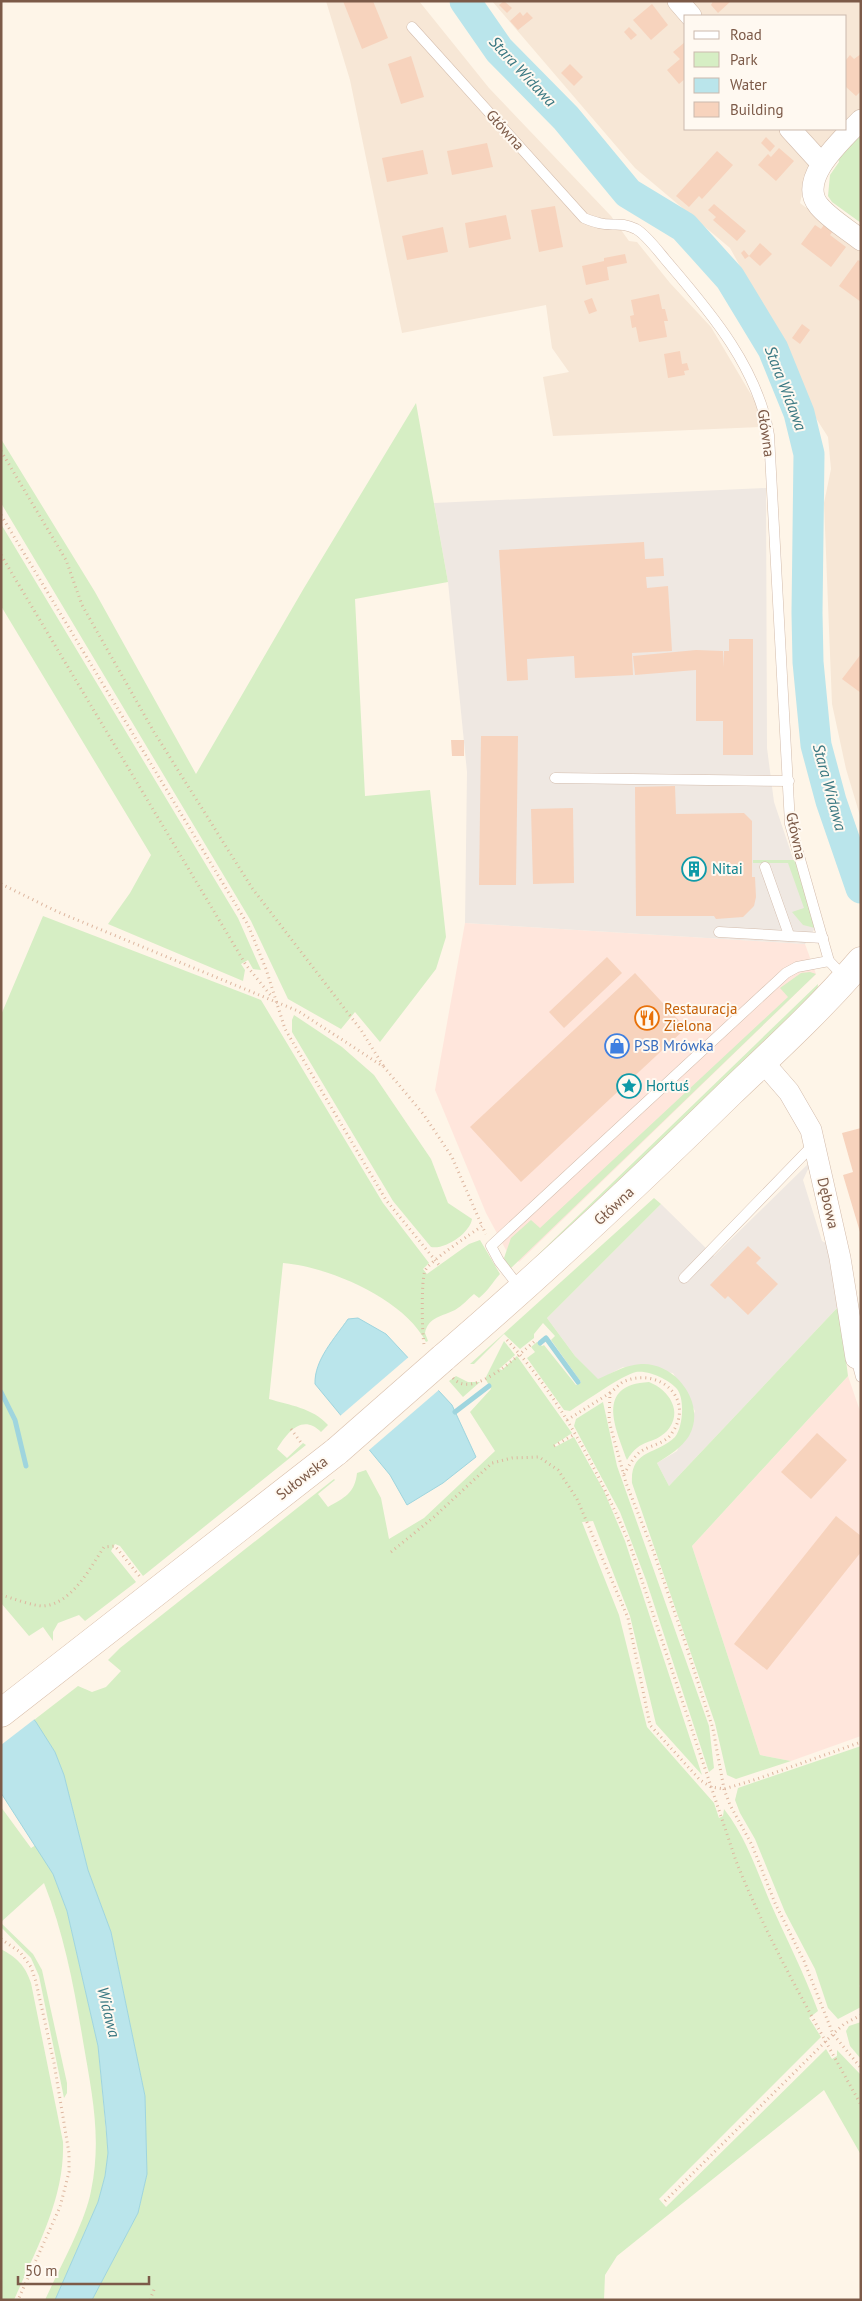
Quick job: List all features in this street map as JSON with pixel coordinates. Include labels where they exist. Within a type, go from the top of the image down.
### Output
[{"type":"main road","name":"Główna","points":[[525,1287],[642,1180],[763,1062],[845,967]]},
{"type":"main road","name":"Sułowska","points":[[1,1713],[337,1450],[525,1287]]},
{"type":"street","points":[[678,1],[690,15]]},
{"type":"street","points":[[861,120],[821,163],[814,190],[817,205],[861,240]]},
{"type":"street","points":[[791,130],[821,163]]},
{"type":"street","name":"Dębowa","points":[[763,1062],[789,1092],[811,1130],[840,1258],[858,1368]]},
{"type":"lane","name":"Główna","points":[[412,27],[584,218],[600,224],[620,223],[638,230],[705,306],[720,328],[760,398],[765,410],[769,435],[790,824],[823,938],[845,967]]},
{"type":"lane","points":[[555,778],[789,781]]},
{"type":"lane","points":[[765,867],[789,935]]},
{"type":"lane","points":[[718,932],[823,938]]},
{"type":"lane","points":[[525,1287],[499,1261],[491,1246],[514,1227],[786,973],[797,967],[845,967]]},
{"type":"lane","points":[[684,1278],[815,1143]]},
{"type":"path","points":[[1,451],[66,560],[82,605],[154,732],[252,888],[361,1030],[384,1067],[424,1115],[452,1157],[491,1246]]},
{"type":"path","points":[[1,514],[248,925],[266,969],[274,1000],[285,1029],[386,1200],[439,1265]]},
{"type":"path","points":[[1,555],[246,965],[274,1000]]},
{"type":"path","points":[[1,884],[58,912],[298,1011],[384,1067]]},
{"type":"path","points":[[482,1226],[435,1260],[425,1271],[422,1294],[441,1361],[469,1384],[481,1381],[499,1370],[535,1341]]},
{"type":"path","points":[[507,1340],[519,1353],[567,1420],[610,1500],[628,1542],[736,1861],[755,1908],[782,1964],[861,2105]]},
{"type":"path","points":[[567,1420],[610,1393],[624,1381],[653,1378],[664,1383],[674,1393],[679,1407],[672,1433],[664,1440],[641,1451],[624,1474]]},
{"type":"path","points":[[610,1393],[609,1421],[624,1474],[654,1553],[710,1720],[724,1789],[730,1805],[752,1845],[775,1904],[804,1961],[834,2034],[861,2068]]},
{"type":"path","points":[[291,1429],[302,1444]]},
{"type":"path","points":[[554,1446],[575,1434]]},
{"type":"path","points":[[391,1552],[434,1517],[492,1463],[512,1458],[539,1457],[558,1470],[577,1499],[628,1618],[650,1725],[700,1780],[711,1787],[724,1789],[758,1780],[861,1742]]},
{"type":"path","points":[[1,1595],[44,1606],[63,1599],[77,1588],[104,1547],[115,1546],[154,1593]]},
{"type":"path","points":[[1,1935],[26,1959],[36,1982],[54,2063],[69,2153],[69,2172],[60,2207],[18,2300]]},
{"type":"path","points":[[1,1939],[6,1941]]},
{"type":"path","points":[[665,2201],[844,2024],[861,2015]]},
{"type":"path","points":[[150,2300],[155,2287]]},
{"type":"shaded area","points":[[326,1],[419,1],[489,88],[611,216],[629,241],[637,242],[670,283],[711,327],[759,408],[760,427],[553,436],[543,377],[569,372],[552,348],[546,305],[402,333],[350,80]]},
{"type":"shaded area","points":[[492,1],[861,1],[861,111],[847,126],[847,15],[684,15],[684,130],[843,130],[809,163],[800,203],[861,249],[861,819],[846,769],[832,704],[824,503],[831,469],[828,437],[800,393],[773,326],[730,248],[635,168]]},
{"type":"shaded area","points":[[766,488],[767,748],[774,802],[815,924],[815,928],[805,944],[465,923],[467,772],[448,582],[434,503]]},
{"type":"shaded area","points":[[465,923],[805,944],[816,974],[519,1262],[506,1250],[486,1213],[435,1090]]},
{"type":"shaded area","points":[[809,1163],[810,1165],[803,1180],[822,1241],[828,1244],[839,1306],[669,1486],[657,1463],[677,1451],[695,1411],[673,1373],[623,1367],[598,1380],[575,1356],[547,1318],[661,1204],[714,1256]]},
{"type":"shaded area","points":[[848,1376],[861,1414],[861,1736],[791,1761],[760,1755],[692,1546]]},
{"type":"green space","points":[[861,134],[861,223],[832,202],[828,196],[830,175],[839,162],[838,158]]},
{"type":"green space","points":[[416,403],[448,582],[355,599],[365,796],[430,790],[446,937],[436,969],[380,1042],[355,1012],[341,1029],[288,999],[251,921],[1,503],[1,439],[95,592],[196,774],[304,588]]},
{"type":"green space","points":[[1,524],[238,918],[261,970],[253,969],[248,960],[241,964],[245,970],[243,981],[108,924],[130,893],[151,855],[1,606]]},
{"type":"green space","points":[[753,860],[795,860],[815,928],[803,925],[792,912],[804,908],[788,863],[753,863]]},
{"type":"green space","points":[[43,916],[261,1000],[383,1203],[429,1263],[423,1269],[427,1274],[469,1244],[480,1240],[500,1274],[479,1298],[474,1294],[455,1310],[433,1320],[425,1333],[428,1341],[426,1342],[415,1326],[401,1312],[364,1288],[322,1271],[283,1263],[269,1399],[308,1411],[328,1425],[321,1432],[308,1424],[296,1427],[285,1437],[277,1449],[287,1458],[303,1443],[306,1445],[143,1576],[120,1546],[115,1544],[111,1551],[136,1582],[85,1621],[79,1615],[58,1623],[53,1632],[53,1641],[43,1627],[29,1636],[1,1603],[1,1015]]},
{"type":"green space","points":[[810,972],[816,974],[510,1269],[504,1258],[511,1238],[531,1220],[540,1228],[788,997],[780,988],[801,973]]},
{"type":"green space","points":[[818,984],[817,994],[523,1272],[520,1272]]},
{"type":"green space","points":[[294,1015],[342,1047],[374,1075],[431,1159],[448,1203],[472,1219],[467,1230],[462,1235],[443,1246],[431,1247],[393,1201],[292,1032]]},
{"type":"green space","points":[[654,1198],[661,1204],[547,1318],[575,1356],[598,1379],[630,1366],[641,1364],[654,1365],[676,1377],[685,1387],[694,1411],[694,1424],[689,1436],[679,1448],[657,1463],[669,1486],[839,1306],[848,1376],[692,1546],[760,1755],[791,1761],[736,1779],[727,1775],[715,1723],[632,1483],[635,1464],[640,1458],[668,1443],[678,1432],[682,1406],[677,1389],[670,1383],[652,1374],[636,1372],[613,1383],[570,1411],[564,1410],[527,1358],[535,1352],[531,1347],[537,1342],[542,1346],[544,1345],[576,1385],[581,1382],[551,1340],[555,1336],[543,1323],[534,1334],[534,1338],[520,1349],[504,1334],[474,1364],[470,1364]]},
{"type":"green space","points":[[504,1341],[515,1355],[499,1369],[502,1370],[517,1356],[572,1433],[554,1445],[555,1447],[574,1437],[604,1491],[625,1541],[702,1775],[656,1724],[630,1616],[593,1521],[582,1522],[619,1615],[647,1727],[714,1803],[719,1818],[723,1816],[724,1809],[732,1820],[750,1854],[818,2011],[809,2018],[821,2037],[659,2199],[666,2207],[826,2049],[832,2059],[837,2056],[837,2050],[861,2075],[861,2155],[824,2090],[617,2256],[605,2275],[604,2300],[92,2300],[138,2213],[147,2174],[145,2096],[111,1932],[88,1870],[64,1775],[55,1752],[34,1720],[78,1686],[92,1692],[106,1687],[121,1671],[108,1660],[120,1648],[334,1479],[318,1494],[328,1507],[348,1494],[354,1485],[357,1473],[366,1470],[381,1498],[389,1539],[424,1518],[495,1451],[470,1412],[491,1389],[486,1377]]},
{"type":"green space","points":[[456,1376],[468,1382],[480,1382],[463,1397],[449,1381]]},
{"type":"green space","points":[[649,1382],[663,1390],[672,1402],[674,1416],[672,1424],[662,1436],[637,1448],[627,1460],[614,1422],[613,1410],[615,1399],[621,1391],[632,1385]]},
{"type":"green space","points":[[603,1402],[617,1466],[709,1726],[714,1768],[709,1772],[646,1580],[620,1512],[574,1426],[576,1419]]},
{"type":"green space","points":[[861,1746],[861,1985],[859,1986],[861,1987],[861,2007],[838,2019],[828,2008],[815,1969],[785,1912],[755,1839],[735,1800],[738,1788]]},
{"type":"green space","points":[[1,1807],[31,1848],[36,1845],[53,1874],[67,1911],[98,2046],[108,2153],[105,2176],[98,2202],[55,2300],[45,2300],[78,2231],[91,2191],[96,2153],[96,2134],[90,2079],[63,1941],[44,1883],[1,1922]]},
{"type":"green space","points":[[1,1923],[33,1954],[42,1970],[67,2083],[67,2093],[64,2098],[39,1976],[31,1958],[1,1927]]},
{"type":"green space","points":[[1,1949],[20,1963],[31,1983],[63,2142],[59,2184],[54,2204],[40,2243],[14,2300],[1,2300]]},
{"type":"green space","points":[[861,2022],[861,2059],[850,2046],[846,2031],[849,2026]]},
{"type":"water","points":[[358,1318],[386,1334],[452,1405],[476,1457],[443,1483],[407,1505],[390,1475],[315,1384],[318,1366],[326,1350],[348,1319]]},
{"type":"water","name":"Widawa","points":[[1,1681],[36,1722],[55,1752],[64,1775],[88,1870],[111,1932],[145,2096],[147,2174],[138,2213],[92,2300],[55,2300],[98,2202],[105,2176],[108,2153],[98,2046],[67,1911],[53,1874],[1,1793]]},
{"type":"pier","points":[[411,1355],[440,1389],[368,1451],[340,1416]]},
{"type":"pier","points":[[4,1680],[36,1718],[1,1745],[1,1683]]},
{"type":"building","points":[[343,1],[373,1],[388,38],[362,49]]},
{"type":"building","points":[[504,1],[512,8],[507,13],[499,5]]},
{"type":"building","points":[[713,1],[731,1],[718,13],[711,5]]},
{"type":"building","points":[[652,4],[668,25],[651,40],[633,20]]},
{"type":"building","points":[[520,12],[523,16],[527,12],[533,18],[518,30],[510,21]]},
{"type":"building","points":[[629,27],[637,35],[631,40],[624,32]]},
{"type":"building","points":[[684,43],[684,80],[679,84],[667,70],[680,59],[673,52]]},
{"type":"building","points":[[861,54],[861,91],[856,96],[847,88],[847,59],[850,55],[854,59]]},
{"type":"building","points":[[411,56],[424,97],[401,104],[388,64]]},
{"type":"building","points":[[570,64],[583,77],[574,86],[561,73]]},
{"type":"building","points":[[766,137],[775,146],[770,152],[761,143]]},
{"type":"building","points":[[487,143],[493,167],[452,175],[447,151]]},
{"type":"building","points":[[779,148],[794,161],[776,181],[758,165],[768,154],[771,157]]},
{"type":"building","points":[[423,150],[428,174],[387,182],[382,158]]},
{"type":"building","points":[[717,151],[733,165],[702,199],[699,196],[689,207],[676,196]]},
{"type":"building","points":[[714,204],[746,231],[737,241],[713,220],[716,217],[708,210]]},
{"type":"building","points":[[555,206],[563,247],[539,252],[531,210]]},
{"type":"building","points":[[506,215],[511,239],[469,248],[465,223]]},
{"type":"building","points":[[815,225],[821,229],[824,225],[833,231],[830,235],[846,247],[831,267],[801,244]]},
{"type":"building","points":[[443,227],[448,252],[407,260],[402,236]]},
{"type":"building","points":[[760,243],[772,254],[760,266],[749,256]]},
{"type":"building","points":[[744,250],[749,256],[745,259],[741,253]]},
{"type":"building","points":[[625,254],[627,263],[607,267],[609,280],[586,285],[582,266],[604,261],[604,258]]},
{"type":"building","points":[[858,260],[861,262],[861,302],[839,286]]},
{"type":"building","points":[[659,294],[662,309],[665,309],[668,321],[664,321],[667,337],[639,342],[636,327],[632,328],[630,316],[634,315],[631,300]]},
{"type":"building","points":[[592,298],[597,311],[589,314],[584,301]]},
{"type":"building","points":[[802,324],[810,330],[800,344],[792,338]]},
{"type":"building","points":[[680,351],[682,364],[687,363],[689,370],[684,371],[685,375],[668,378],[664,354]]},
{"type":"building","points":[[644,542],[645,559],[663,558],[664,576],[646,577],[647,588],[668,586],[672,651],[632,653],[633,675],[575,678],[574,656],[527,659],[528,680],[507,681],[499,550]]},
{"type":"building","points":[[729,639],[753,639],[753,755],[723,755],[723,721],[696,721],[696,670],[635,675],[633,656],[696,650],[723,651],[724,667],[724,651],[729,651]]},
{"type":"building","points":[[861,654],[861,693],[842,679]]},
{"type":"building","points":[[481,736],[518,736],[516,885],[479,885]]},
{"type":"building","points":[[451,740],[464,740],[464,756],[452,756]]},
{"type":"building","name":"Nitai","points":[[675,786],[676,814],[744,813],[752,821],[752,877],[755,877],[756,897],[754,906],[743,917],[716,919],[714,916],[636,916],[635,787]]},
{"type":"building","points":[[573,808],[574,883],[533,884],[531,809]]},
{"type":"building","points":[[607,957],[622,973],[564,1028],[549,1012]]},
{"type":"building","points":[[635,973],[686,1028],[521,1182],[470,1127]]},
{"type":"building","points":[[861,1128],[860,1232],[843,1175],[853,1172],[842,1133]]},
{"type":"building","points":[[748,1246],[761,1258],[756,1263],[778,1284],[748,1315],[728,1296],[725,1299],[710,1285]]},
{"type":"building","points":[[817,1433],[847,1460],[811,1499],[781,1472]]},
{"type":"building","points":[[836,1516],[861,1536],[861,1552],[767,1670],[734,1644]]},
{"type":"waterway","name":"Stara Widawa","points":[[465,1],[499,50],[566,118],[628,193],[684,227],[730,278],[773,349],[799,413],[809,454],[808,662],[816,745],[831,801],[861,888]]},
{"type":"waterway","points":[[540,1343],[546,1338],[578,1382]]},
{"type":"waterway","points":[[455,1412],[489,1386]]},
{"type":"waterway","points":[[1,1392],[15,1420],[26,1466]]},
{"type":"place","name":"Nitai","points":[[694,869]]},
{"type":"place","name":"Restauracja Zielona","points":[[647,1018]]},
{"type":"place","name":"PSB Mrówka","points":[[617,1046]]},
{"type":"place","name":"Hortuś","points":[[629,1086]]}]
